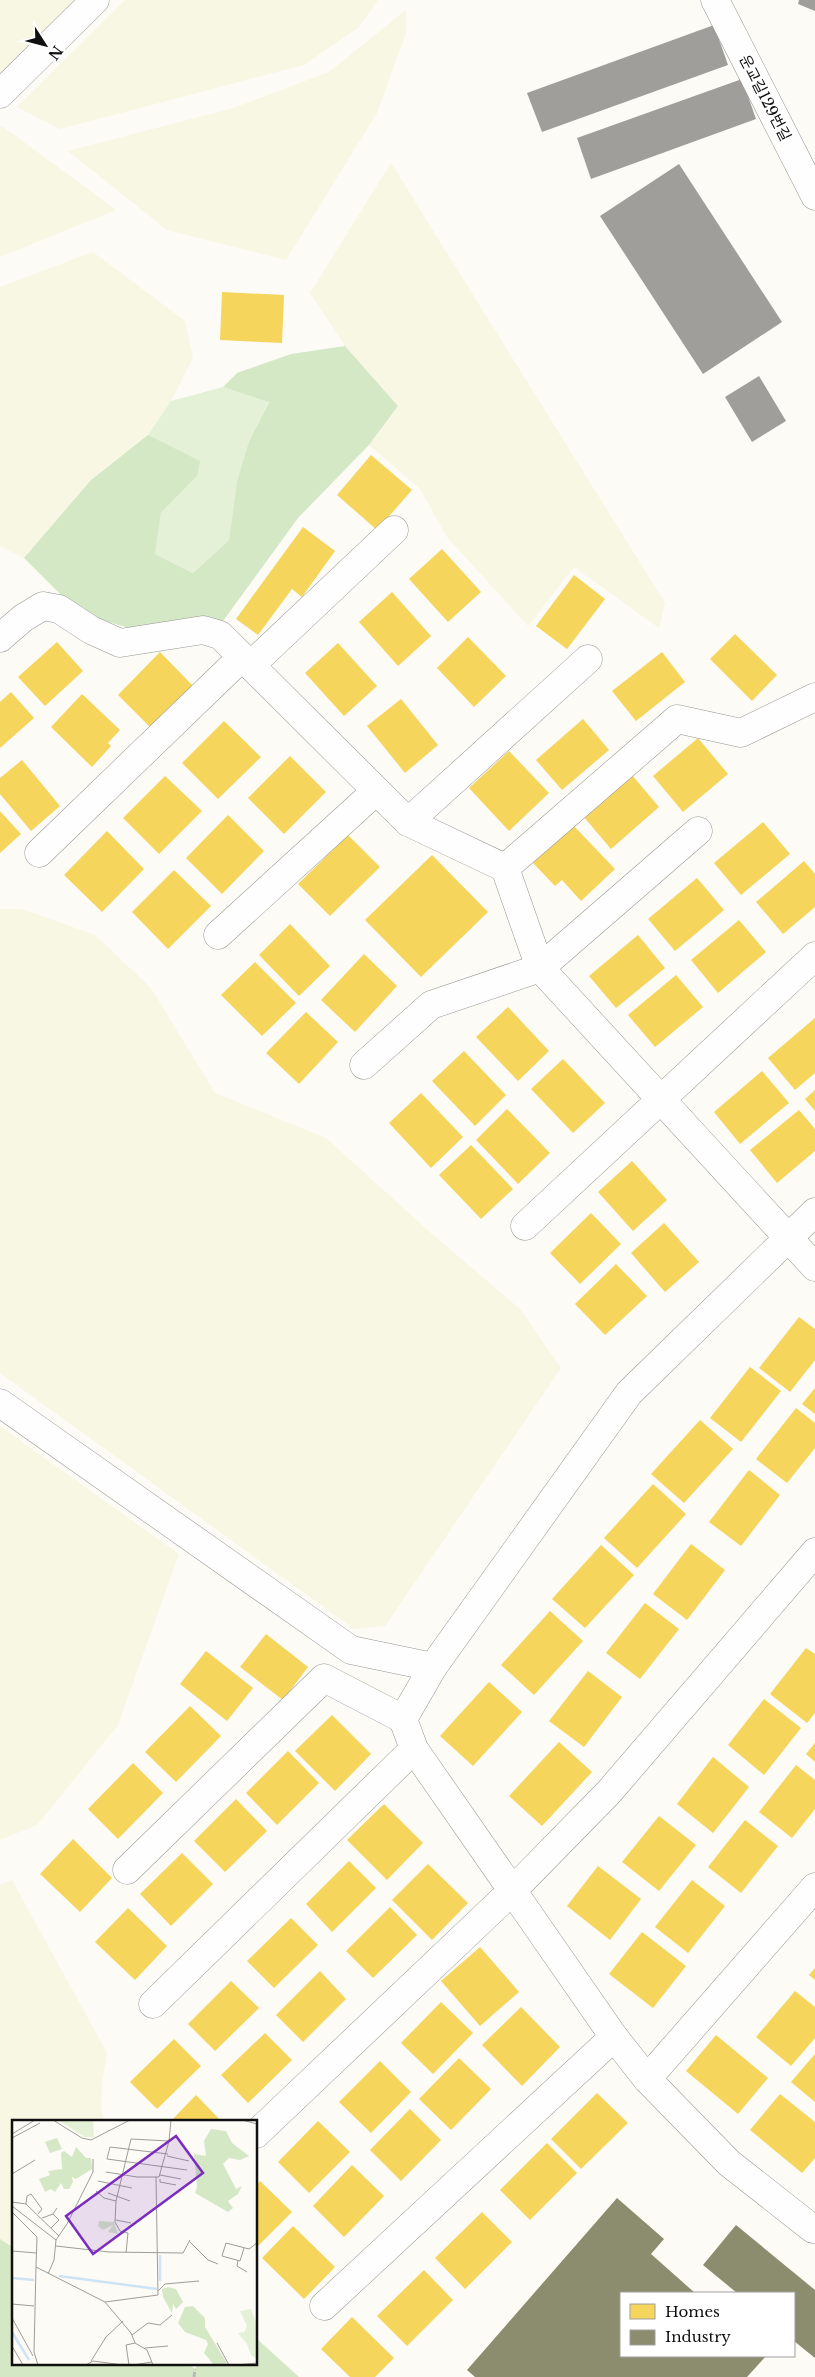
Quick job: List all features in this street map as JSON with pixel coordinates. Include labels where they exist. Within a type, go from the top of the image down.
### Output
[{"type":"street","points":[[0,94],[95,0]]},
{"type":"street","name":"운교길129번길","points":[[715,0],[815,196]]},
{"type":"street","points":[[39,853],[247,661],[394,530]]},
{"type":"street","points":[[0,638],[22,618],[43,606],[60,609],[91,630],[120,643],[203,630],[220,635],[408,822],[504,868],[540,968],[815,1267]]},
{"type":"street","points":[[408,822],[588,659]]},
{"type":"street","points":[[504,868],[677,719],[741,732],[815,697]]},
{"type":"street","points":[[218,935],[376,791]]},
{"type":"street","points":[[364,1065],[431,1005],[540,968],[698,831]]},
{"type":"street","points":[[525,1226],[815,956]]},
{"type":"street","points":[[403,1720],[434,1667],[630,1393],[815,1212]]},
{"type":"street","points":[[0,1403],[351,1650],[434,1667]]},
{"type":"street","points":[[258,2132],[513,1890],[609,1792],[815,1552]]},
{"type":"street","points":[[127,1870],[324,1678],[403,1720],[414,1749],[614,2037],[647,2079],[729,2163],[814,2229]]},
{"type":"street","points":[[153,2004],[414,1749]]},
{"type":"street","points":[[647,2079],[815,1888]]},
{"type":"street","points":[[324,2306],[614,2037]]},
{"type":"path","points":[[194,2377],[195,2369]]},
{"type":"green space","points":[[0,0],[84,0],[0,86]]},
{"type":"green space","points":[[125,0],[378,0],[359,27],[304,65],[60,129],[17,107]]},
{"type":"green space","points":[[406,10],[406,33],[377,113],[286,260],[167,230],[68,151],[233,108],[329,72]]},
{"type":"green space","points":[[2,126],[116,210],[0,257],[0,128]]},
{"type":"green space","points":[[391,163],[665,603],[659,628],[574,567],[528,626],[447,537],[420,489],[369,445],[398,406],[345,346],[310,293]]},
{"type":"green space","points":[[93,252],[185,321],[193,358],[171,401],[148,435],[91,480],[24,558],[0,546],[0,287]]},
{"type":"green space","points":[[345,346],[398,406],[369,445],[298,518],[223,621],[195,626],[132,629],[79,613],[24,558],[91,480],[148,435],[200,461],[197,476],[161,513],[155,554],[193,573],[229,540],[237,481],[249,441],[269,402],[223,387],[237,373],[291,354]]},
{"type":"green space","points":[[223,387],[269,401],[249,441],[237,481],[229,540],[193,573],[155,554],[161,513],[197,476],[148,435],[171,401]]},
{"type":"green space","points":[[0,909],[22,909],[95,935],[151,988],[215,1093],[326,1138],[432,1234],[520,1309],[561,1368],[385,1626],[354,1629],[0,1373]]},
{"type":"green space","points":[[0,1426],[179,1554],[118,1725],[37,1825],[0,1840]]},
{"type":"green space","points":[[12,1880],[107,2053],[102,2083],[101,2108],[104,2120],[12,2120],[12,2247],[0,2239],[0,1885]]},
{"type":"green space","points":[[0,2239],[12,2247],[12,2364],[188,2364],[195,2369],[198,2364],[258,2364],[258,2340],[299,2377],[0,2377]]},
{"type":"building: Homes","points":[[222,292],[284,295],[282,343],[220,340]]},
{"type":"building: Homes","points":[[371,455],[412,490],[377,530],[337,495]]},
{"type":"building: Homes","points":[[303,527],[335,551],[302,597],[292,589],[258,635],[236,619]]},
{"type":"building: Homes","points":[[442,549],[481,592],[448,622],[409,579]]},
{"type":"building: Homes","points":[[574,575],[605,599],[567,649],[536,626]]},
{"type":"building: Homes","points":[[392,592],[431,636],[398,666],[359,622]]},
{"type":"building: Homes","points":[[735,634],[777,675],[752,701],[710,659]]},
{"type":"building: Homes","points":[[468,637],[506,676],[474,707],[437,668]]},
{"type":"building: Homes","points":[[57,642],[83,671],[45,706],[18,677]]},
{"type":"building: Homes","points":[[338,643],[377,686],[344,716],[305,673]]},
{"type":"building: Homes","points":[[160,652],[196,689],[154,731],[118,695]]},
{"type":"building: Homes","points":[[662,652],[685,682],[636,721],[612,691]]},
{"type":"building: Homes","points":[[11,692],[34,718],[0,748],[0,702]]},
{"type":"building: Homes","points":[[82,694],[120,730],[108,743],[111,746],[92,767],[51,727]]},
{"type":"building: Homes","points":[[401,699],[438,745],[405,773],[367,726]]},
{"type":"building: Homes","points":[[583,719],[609,750],[562,790],[536,760]]},
{"type":"building: Homes","points":[[224,721],[261,757],[218,799],[182,763]]},
{"type":"building: Homes","points":[[698,738],[728,774],[683,812],[653,776]]},
{"type":"building: Homes","points":[[509,751],[549,793],[509,831],[469,788]]},
{"type":"building: Homes","points":[[290,756],[326,792],[284,834],[248,798]]},
{"type":"building: Homes","points":[[22,760],[60,806],[31,831],[0,794],[0,778]]},
{"type":"building: Homes","points":[[631,774],[659,807],[611,849],[583,816]]},
{"type":"building: Homes","points":[[165,776],[202,811],[159,854],[123,818]]},
{"type":"building: Homes","points":[[0,811],[21,834],[0,853]]},
{"type":"building: Homes","points":[[228,815],[264,851],[222,894],[186,858]]},
{"type":"building: Homes","points":[[763,822],[790,854],[741,895],[714,863]]},
{"type":"building: Homes","points":[[573,825],[615,869],[581,901],[562,880],[555,886],[533,863]]},
{"type":"building: Homes","points":[[107,831],[144,869],[102,912],[64,875]]},
{"type":"building: Homes","points":[[348,835],[380,867],[330,916],[298,884]]},
{"type":"building: Homes","points":[[432,855],[488,912],[421,977],[365,920]]},
{"type":"building: Homes","points":[[804,861],[815,874],[815,907],[783,934],[756,902]]},
{"type":"building: Homes","points":[[174,870],[211,906],[168,949],[132,912]]},
{"type":"building: Homes","points":[[697,878],[724,910],[675,951],[648,919]]},
{"type":"building: Homes","points":[[739,920],[766,952],[718,993],[691,960]]},
{"type":"building: Homes","points":[[290,924],[330,966],[299,996],[259,955]]},
{"type":"building: Homes","points":[[638,935],[665,968],[616,1008],[589,976]]},
{"type":"building: Homes","points":[[364,954],[397,986],[355,1032],[321,1000]]},
{"type":"building: Homes","points":[[255,962],[296,1003],[262,1036],[221,995]]},
{"type":"building: Homes","points":[[676,975],[703,1007],[655,1047],[628,1015]]},
{"type":"building: Homes","points":[[508,1007],[549,1051],[518,1081],[476,1037]]},
{"type":"building: Homes","points":[[306,1012],[338,1042],[299,1084],[266,1053]]},
{"type":"building: Homes","points":[[815,1018],[815,1073],[795,1090],[768,1058]]},
{"type":"building: Homes","points":[[464,1051],[506,1095],[475,1126],[432,1081]]},
{"type":"building: Homes","points":[[563,1059],[605,1103],[573,1133],[531,1089]]},
{"type":"building: Homes","points":[[762,1071],[789,1103],[740,1144],[714,1112]]},
{"type":"building: Homes","points":[[815,1090],[815,1111],[805,1099]]},
{"type":"building: Homes","points":[[421,1093],[463,1137],[431,1168],[389,1123]]},
{"type":"building: Homes","points":[[507,1109],[550,1153],[518,1184],[476,1140]]},
{"type":"building: Homes","points":[[799,1110],[815,1129],[815,1151],[777,1183],[750,1150]]},
{"type":"building: Homes","points":[[471,1145],[513,1189],[481,1219],[439,1175]]},
{"type":"building: Homes","points":[[632,1161],[667,1200],[633,1231],[598,1192]]},
{"type":"building: Homes","points":[[591,1213],[621,1244],[580,1284],[550,1253]]},
{"type":"building: Homes","points":[[664,1223],[699,1262],[665,1292],[631,1253]]},
{"type":"building: Homes","points":[[616,1264],[647,1296],[605,1335],[575,1304]]},
{"type":"building: Homes","points":[[799,1317],[815,1329],[815,1360],[790,1392],[759,1368]]},
{"type":"building: Homes","points":[[750,1367],[781,1391],[741,1442],[710,1418]]},
{"type":"building: Homes","points":[[815,1388],[815,1414],[802,1404]]},
{"type":"building: Homes","points":[[796,1408],[815,1423],[815,1448],[787,1483],[756,1459]]},
{"type":"building: Homes","points":[[700,1420],[733,1449],[684,1503],[651,1474]]},
{"type":"building: Homes","points":[[749,1470],[780,1495],[741,1546],[709,1522]]},
{"type":"building: Homes","points":[[653,1484],[686,1514],[637,1568],[604,1538]]},
{"type":"building: Homes","points":[[691,1544],[725,1570],[687,1620],[653,1594]]},
{"type":"building: Homes","points":[[601,1545],[634,1575],[585,1628],[552,1599]]},
{"type":"building: Homes","points":[[645,1603],[679,1629],[640,1679],[606,1653]]},
{"type":"building: Homes","points":[[550,1611],[583,1641],[534,1695],[501,1665]]},
{"type":"building: Homes","points":[[266,1634],[308,1667],[283,1700],[240,1667]]},
{"type":"building: Homes","points":[[806,1648],[815,1654],[815,1713],[807,1723],[770,1694]]},
{"type":"building: Homes","points":[[206,1651],[253,1688],[227,1721],[180,1684]]},
{"type":"building: Homes","points":[[588,1671],[622,1697],[584,1747],[549,1721]]},
{"type":"building: Homes","points":[[489,1682],[522,1712],[473,1766],[440,1736]]},
{"type":"building: Homes","points":[[764,1699],[801,1728],[764,1775],[728,1745]]},
{"type":"building: Homes","points":[[190,1706],[221,1736],[176,1782],[145,1752]]},
{"type":"building: Homes","points":[[332,1715],[371,1754],[335,1791],[295,1751]]},
{"type":"building: Homes","points":[[559,1742],[592,1772],[542,1826],[509,1796]]},
{"type":"building: Homes","points":[[815,1743],[815,1762],[806,1754]]},
{"type":"building: Homes","points":[[288,1751],[319,1783],[277,1825],[246,1793]]},
{"type":"building: Homes","points":[[713,1757],[749,1787],[713,1833],[677,1804]]},
{"type":"building: Homes","points":[[133,1763],[163,1793],[118,1839],[88,1809]]},
{"type":"building: Homes","points":[[796,1765],[815,1780],[815,1809],[792,1838],[759,1812]]},
{"type":"building: Homes","points":[[236,1799],[267,1831],[225,1872],[194,1841]]},
{"type":"building: Homes","points":[[384,1804],[423,1843],[387,1880],[347,1840]]},
{"type":"building: Homes","points":[[659,1816],[696,1845],[659,1891],[622,1862]]},
{"type":"building: Homes","points":[[745,1820],[778,1846],[741,1893],[708,1867]]},
{"type":"building: Homes","points":[[73,1839],[112,1878],[80,1912],[40,1874]]},
{"type":"building: Homes","points":[[182,1853],[213,1884],[171,1926],[140,1894]]},
{"type":"building: Homes","points":[[349,1861],[376,1888],[332,1932],[306,1904]]},
{"type":"building: Homes","points":[[428,1864],[468,1903],[432,1940],[392,1900]]},
{"type":"building: Homes","points":[[598,1866],[641,1899],[610,1940],[567,1906]]},
{"type":"building: Homes","points":[[692,1880],[725,1906],[688,1953],[655,1927]]},
{"type":"building: Homes","points":[[390,1907],[417,1935],[373,1978],[346,1951]]},
{"type":"building: Homes","points":[[128,1908],[167,1946],[135,1980],[95,1942]]},
{"type":"building: Homes","points":[[291,1918],[318,1945],[274,1988],[247,1961]]},
{"type":"building: Homes","points":[[642,1932],[686,1966],[653,2008],[609,1974]]},
{"type":"building: Homes","points":[[480,1947],[519,1992],[480,2026],[441,1981]]},
{"type":"building: Homes","points":[[815,1968],[815,1980],[809,1975]]},
{"type":"building: Homes","points":[[320,1971],[346,1999],[303,2042],[276,2015]]},
{"type":"building: Homes","points":[[231,1981],[259,2008],[215,2051],[188,2024]]},
{"type":"building: Homes","points":[[795,1991],[815,2007],[815,2038],[791,2066],[756,2037]]},
{"type":"building: Homes","points":[[441,2002],[473,2033],[433,2074],[401,2043]]},
{"type":"building: Homes","points":[[521,2007],[560,2047],[522,2086],[482,2045]]},
{"type":"building: Homes","points":[[265,2033],[292,2060],[248,2103],[221,2075]]},
{"type":"building: Homes","points":[[716,2035],[768,2078],[738,2114],[686,2071]]},
{"type":"building: Homes","points":[[174,2039],[201,2066],[157,2109],[130,2082]]},
{"type":"building: Homes","points":[[815,2054],[815,2102],[791,2082]]},
{"type":"building: Homes","points":[[459,2058],[491,2089],[451,2130],[419,2099]]},
{"type":"building: Homes","points":[[380,2061],[411,2092],[371,2133],[339,2102]]},
{"type":"building: Homes","points":[[597,2093],[628,2123],[581,2169],[551,2139]]},
{"type":"building: Homes","points":[[780,2094],[815,2122],[815,2158],[802,2173],[750,2130]]},
{"type":"building: Homes","points":[[196,2095],[220,2120],[172,2120]]},
{"type":"building: Homes","points":[[410,2109],[441,2140],[401,2181],[370,2150]]},
{"type":"building: Homes","points":[[318,2121],[350,2152],[309,2193],[278,2162]]},
{"type":"building: Homes","points":[[547,2143],[577,2173],[530,2220],[500,2190]]},
{"type":"building: Homes","points":[[352,2165],[384,2196],[344,2237],[313,2206]]},
{"type":"building: Homes","points":[[260,2181],[292,2212],[258,2246],[258,2184]]},
{"type":"building: Homes","points":[[482,2212],[512,2242],[465,2289],[435,2258]]},
{"type":"building: Homes","points":[[293,2226],[335,2267],[304,2299],[262,2258]]},
{"type":"building: Homes","points":[[424,2270],[453,2300],[407,2346],[377,2316]]},
{"type":"building: Homes","points":[[352,2317],[394,2358],[375,2377],[350,2377],[321,2349]]},
{"type":"building: Industry","points":[[617,2198],[664,2239],[651,2254],[694,2292],[620,2292],[620,2357],[765,2357],[747,2377],[475,2377],[467,2370]]},
{"type":"building: Industry","points":[[736,2225],[815,2290],[815,2358],[795,2342],[795,2292],[736,2292],[703,2265]]},
{"type":"building: Other","points":[[799,0],[815,0],[815,11],[798,4]]},
{"type":"building: Other","points":[[714,25],[728,65],[542,132],[527,93]]},
{"type":"building: Other","points":[[742,79],[756,119],[591,179],[577,138]]},
{"type":"building: Other","points":[[679,164],[782,322],[703,374],[600,216]]},
{"type":"building: Other","points":[[759,376],[786,421],[752,442],[725,397]]}]
